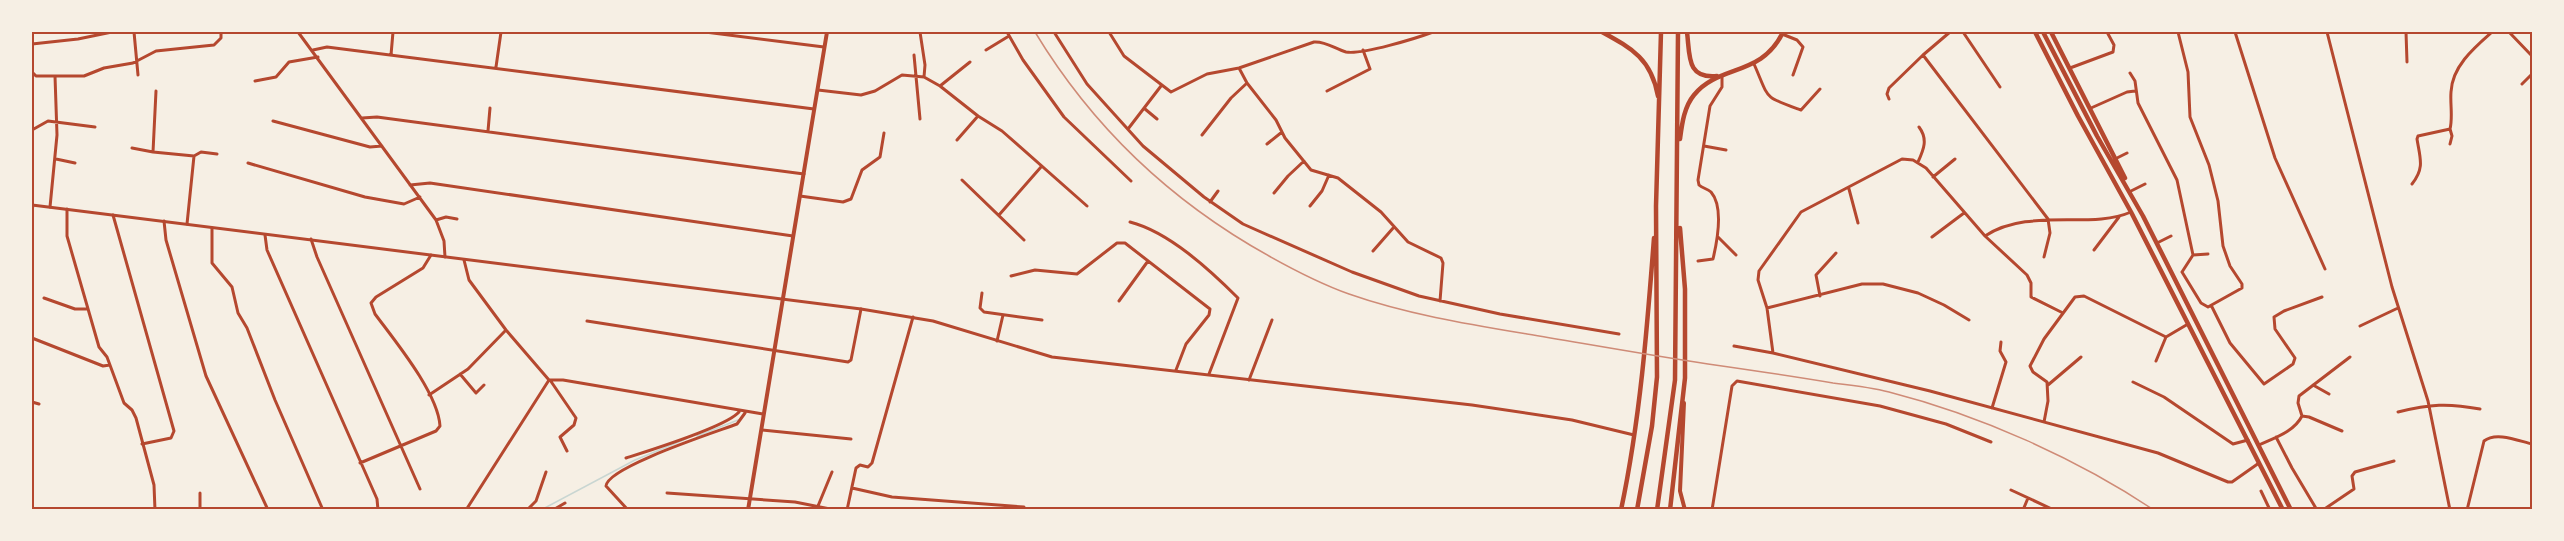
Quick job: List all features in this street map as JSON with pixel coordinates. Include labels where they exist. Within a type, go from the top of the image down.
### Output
[{"type":"highway","points":[[1602,32],[1629,47],[1644,62],[1656,84],[1660,107]]},
{"type":"highway","points":[[1621,510],[1636,435],[1647,343],[1656,206],[1661,32]]},
{"type":"highway","points":[[1658,510],[1675,380],[1678,32]]},
{"type":"highway","points":[[1687,32],[1694,71],[1704,76],[1722,76]]},
{"type":"highway","points":[[2035,32],[2131,212],[2283,510]]},
{"type":"highway","points":[[2043,32],[2081,106],[2143,216]]},
{"type":"highway","points":[[2051,32],[2291,510]]},
{"type":"highway","points":[[1677,156],[1683,117],[1691,100],[1703,86],[1754,64],[1774,45],[1782,33]]},
{"type":"highway","points":[[1670,510],[1684,401],[1685,289],[1677,204]]},
{"type":"highway","points":[[1637,510],[1652,426],[1657,377],[1656,206]]},
{"type":"main road","points":[[748,510],[827,32]]},
{"type":"main road","points":[[1684,401],[1680,491],[1685,510]]},
{"type":"street","points":[[32,43],[78,39],[112,32]]},
{"type":"street","points":[[134,32],[138,75]]},
{"type":"street","points":[[32,74],[84,76],[104,68],[137,61],[156,51],[214,45],[219,43],[221,32]]},
{"type":"street","points":[[298,32],[436,220],[444,241],[446,257]]},
{"type":"street","points":[[392,55],[393,32]]},
{"type":"street","points":[[496,67],[501,32]]},
{"type":"street","points":[[705,32],[824,47]]},
{"type":"street","points":[[920,32],[925,65],[924,77]]},
{"type":"street","points":[[1054,32],[1088,84],[1151,154],[1210,202],[1258,232],[1390,287],[1500,314],[1619,334]]},
{"type":"street","points":[[1109,32],[1124,56],[1168,92],[1175,92],[1207,74],[1239,68],[1314,42],[1323,42],[1349,52],[1400,42],[1433,32]]},
{"type":"street","points":[[1890,99],[1887,94],[1889,88],[1950,32]]},
{"type":"street","points":[[1963,32],[2000,87]]},
{"type":"street","points":[[2070,68],[2113,52],[2114,45],[2107,32]]},
{"type":"street","points":[[2178,32],[2188,72],[2190,117],[2209,165],[2216,192],[2223,246],[2230,266],[2242,284],[2240,291],[2212,307]]},
{"type":"street","points":[[2235,32],[2275,159],[2325,269]]},
{"type":"street","points":[[2327,32],[2398,308],[2428,405],[2450,510]]},
{"type":"street","points":[[2406,32],[2407,62]]},
{"type":"street","points":[[2450,144],[2452,136],[2450,129],[2451,90],[2456,71],[2492,32]]},
{"type":"street","points":[[2509,32],[2532,56]]},
{"type":"street","points":[[1782,33],[1797,40],[1803,47],[1794,75]]},
{"type":"street","points":[[986,50],[1008,34],[1023,60],[1064,117],[1131,181]]},
{"type":"street","points":[[313,50],[327,47],[814,109]]},
{"type":"street","points":[[1327,91],[1370,69],[1363,50]]},
{"type":"street","points":[[914,55],[920,119]]},
{"type":"street","points":[[1923,55],[2048,219],[2050,233],[2044,257]]},
{"type":"street","points":[[255,81],[276,77],[289,62],[318,57]]},
{"type":"street","points":[[940,86],[970,62]]},
{"type":"street","points":[[1754,64],[1765,94],[1773,100],[1801,110],[1820,89]]},
{"type":"street","points":[[1239,68],[1282,132],[1314,171],[1336,177],[1374,205],[1408,242],[1442,258],[1440,301]]},
{"type":"street","points":[[2130,73],[2135,81],[2138,103],[2177,180],[2193,255],[2182,272],[2173,275]]},
{"type":"street","points":[[2522,84],[2532,74]]},
{"type":"street","points":[[818,90],[861,95],[874,91],[902,75],[924,77],[940,86],[978,117],[1002,131],[1087,206]]},
{"type":"street","points":[[50,207],[56,159],[55,76]]},
{"type":"street","points":[[1698,261],[1713,259],[1719,237],[1720,227],[1712,193],[1698,183],[1710,106],[1722,87],[1722,76]]},
{"type":"street","points":[[1202,135],[1231,98],[1247,83]]},
{"type":"street","points":[[1128,129],[1161,86]]},
{"type":"street","points":[[153,152],[156,91]]},
{"type":"street","points":[[2091,108],[2127,92],[2135,91]]},
{"type":"street","points":[[488,131],[490,108]]},
{"type":"street","points":[[1145,109],[1156,119]]},
{"type":"street","points":[[362,118],[377,117],[488,131],[804,174]]},
{"type":"street","points":[[957,140],[978,117]]},
{"type":"street","points":[[32,130],[48,121],[95,127]]},
{"type":"street","points":[[273,121],[370,147],[382,146]]},
{"type":"street","points":[[1918,162],[1925,148],[1925,139],[1919,127]]},
{"type":"street","points":[[2412,184],[2421,168],[2418,136],[2450,129]]},
{"type":"street","points":[[1267,144],[1282,132]]},
{"type":"street","points":[[800,196],[843,202],[851,199],[864,166],[875,162],[880,157],[884,133]]},
{"type":"street","points":[[1704,146],[1726,150]]},
{"type":"street","points":[[132,148],[194,156],[201,152],[217,154]]},
{"type":"street","points":[[2115,159],[2127,153]]},
{"type":"street","points":[[187,224],[194,156]]},
{"type":"street","points":[[1773,353],[1767,308],[1758,276],[1797,217],[1817,203],[1849,189],[1897,160],[1907,158],[1918,162],[1985,236],[2027,275],[2031,283],[2031,297],[2063,313]]},
{"type":"street","points":[[56,159],[75,163]]},
{"type":"street","points":[[1933,177],[1955,159]]},
{"type":"street","points":[[1274,193],[1304,161]]},
{"type":"street","points":[[248,163],[365,197],[404,204],[420,197]]},
{"type":"street","points":[[999,215],[1041,167]]},
{"type":"street","points":[[1310,206],[1322,191],[1329,175]]},
{"type":"street","points":[[962,180],[1024,240]]},
{"type":"street","points":[[410,185],[430,183],[793,236]]},
{"type":"street","points":[[2131,191],[2145,184]]},
{"type":"street","points":[[1849,189],[1858,223]]},
{"type":"street","points":[[1210,202],[1218,191]]},
{"type":"street","points":[[32,211],[32,205],[67,209],[861,309],[913,317],[1052,357],[1472,405],[1572,420],[1636,435]]},
{"type":"street","points":[[67,209],[67,236],[99,347],[110,365],[124,403],[132,410],[136,418],[153,485],[155,510]]},
{"type":"street","points":[[1985,236],[2000,228],[2048,219],[2118,218],[2131,212]]},
{"type":"street","points":[[1932,237],[1964,213]]},
{"type":"street","points":[[113,215],[174,431],[171,438],[142,444]]},
{"type":"street","points":[[436,220],[446,217],[457,219]]},
{"type":"street","points":[[2094,250],[2118,218]]},
{"type":"street","points":[[164,221],[166,240],[206,376],[268,510]]},
{"type":"street","points":[[1130,222],[1143,225],[1168,240],[1205,267],[1238,298],[1209,374]]},
{"type":"street","points":[[1373,251],[1394,227]]},
{"type":"street","points":[[212,228],[212,263],[232,287],[238,313],[247,328],[275,400],[323,510]]},
{"type":"street","points":[[265,235],[267,250],[377,499],[378,510]]},
{"type":"street","points":[[2157,243],[2171,236]]},
{"type":"street","points":[[1719,237],[1736,255]]},
{"type":"street","points":[[312,239],[316,257],[420,489]]},
{"type":"street","points":[[1011,276],[1035,270],[1077,274],[1121,241],[1210,309],[1209,315],[1183,350],[1176,370]]},
{"type":"street","points":[[1820,296],[1816,275],[1836,253]]},
{"type":"street","points":[[2193,255],[2208,254]]},
{"type":"street","points":[[360,463],[436,431],[440,426],[429,395],[416,371],[375,314],[372,303],[376,297],[423,268],[431,255]]},
{"type":"street","points":[[464,260],[469,280],[506,330],[549,380],[576,418],[574,425],[560,437],[567,451]]},
{"type":"street","points":[[1119,301],[1148,261]]},
{"type":"street","points":[[2182,272],[2201,303],[2212,307],[2230,343],[2264,384],[2293,364],[2295,358],[2275,329],[2274,317],[2322,297]]},
{"type":"street","points":[[1767,308],[1862,284],[1883,284],[1918,293],[1969,320]]},
{"type":"street","points":[[982,293],[981,310],[1042,320]]},
{"type":"street","points":[[2044,422],[2048,385],[2044,379],[2032,372],[2030,366],[2040,346],[2075,297],[2084,296],[2166,338]]},
{"type":"street","points":[[44,298],[75,309],[88,309]]},
{"type":"street","points":[[2360,326],[2398,308]]},
{"type":"street","points":[[587,321],[850,361],[861,309]]},
{"type":"street","points":[[997,341],[1003,315]]},
{"type":"street","points":[[847,510],[856,468],[860,465],[868,467],[872,464],[913,317]]},
{"type":"street","points":[[1249,380],[1272,320]]},
{"type":"street","points":[[2156,361],[2166,338],[2188,324]]},
{"type":"street","points":[[429,395],[477,361],[506,330]]},
{"type":"street","points":[[32,338],[103,366],[110,365]]},
{"type":"street","points":[[1992,408],[2006,362],[2000,351],[2001,342]]},
{"type":"street","points":[[1734,346],[1773,353],[1992,408],[2158,453],[2228,482],[2236,480],[2259,463]]},
{"type":"street","points":[[2048,385],[2080,357]]},
{"type":"street","points":[[2302,416],[2298,403],[2299,396],[2350,357]]},
{"type":"street","points":[[460,374],[476,393],[484,385]]},
{"type":"street","points":[[549,380],[563,380],[746,413],[764,414]]},
{"type":"street","points":[[466,510],[549,380]]},
{"type":"street","points":[[1712,510],[1732,386],[1737,381],[1880,406],[1946,424],[1991,442]]},
{"type":"street","points":[[2133,382],[2171,401],[2233,444],[2248,440]]},
{"type":"street","points":[[2313,385],[2329,394]]},
{"type":"street","points":[[32,402],[39,404]]},
{"type":"street","points":[[2398,412],[2428,405],[2453,404],[2480,409]]},
{"type":"street","points":[[626,458],[710,427],[735,416],[739,411]]},
{"type":"street","points":[[628,510],[606,486],[610,477],[646,458],[737,424],[746,413]]},
{"type":"street","points":[[2259,446],[2295,426],[2302,416]]},
{"type":"street","points":[[2302,416],[2342,430]]},
{"type":"street","points":[[762,430],[851,439]]},
{"type":"street","points":[[2467,510],[2484,441],[2497,436],[2532,444]]},
{"type":"street","points":[[2276,437],[2317,510]]},
{"type":"street","points":[[2323,510],[2354,489],[2352,476],[2355,472],[2394,461]]},
{"type":"street","points":[[527,510],[536,501],[546,472]]},
{"type":"street","points":[[818,506],[832,472]]},
{"type":"street","points":[[852,488],[899,498],[1024,507]]},
{"type":"street","points":[[2011,490],[2054,510]]},
{"type":"street","points":[[2260,491],[2270,510]]},
{"type":"street","points":[[200,493],[200,510]]},
{"type":"street","points":[[667,493],[750,498],[835,510]]},
{"type":"street","points":[[2023,510],[2028,498]]},
{"type":"street","points":[[553,510],[565,503]]},
{"type":"waterway","points":[[697,436],[738,420]]},
{"type":"waterway","points":[[541,510],[635,460],[686,439]]},
{"type":"railway","points":[[1035,32],[1082,100],[1108,131],[1167,186],[1233,235],[1328,286],[1392,307],[1459,322],[1889,392],[1957,413],[2026,440],[2092,473],[2154,510]]}]
